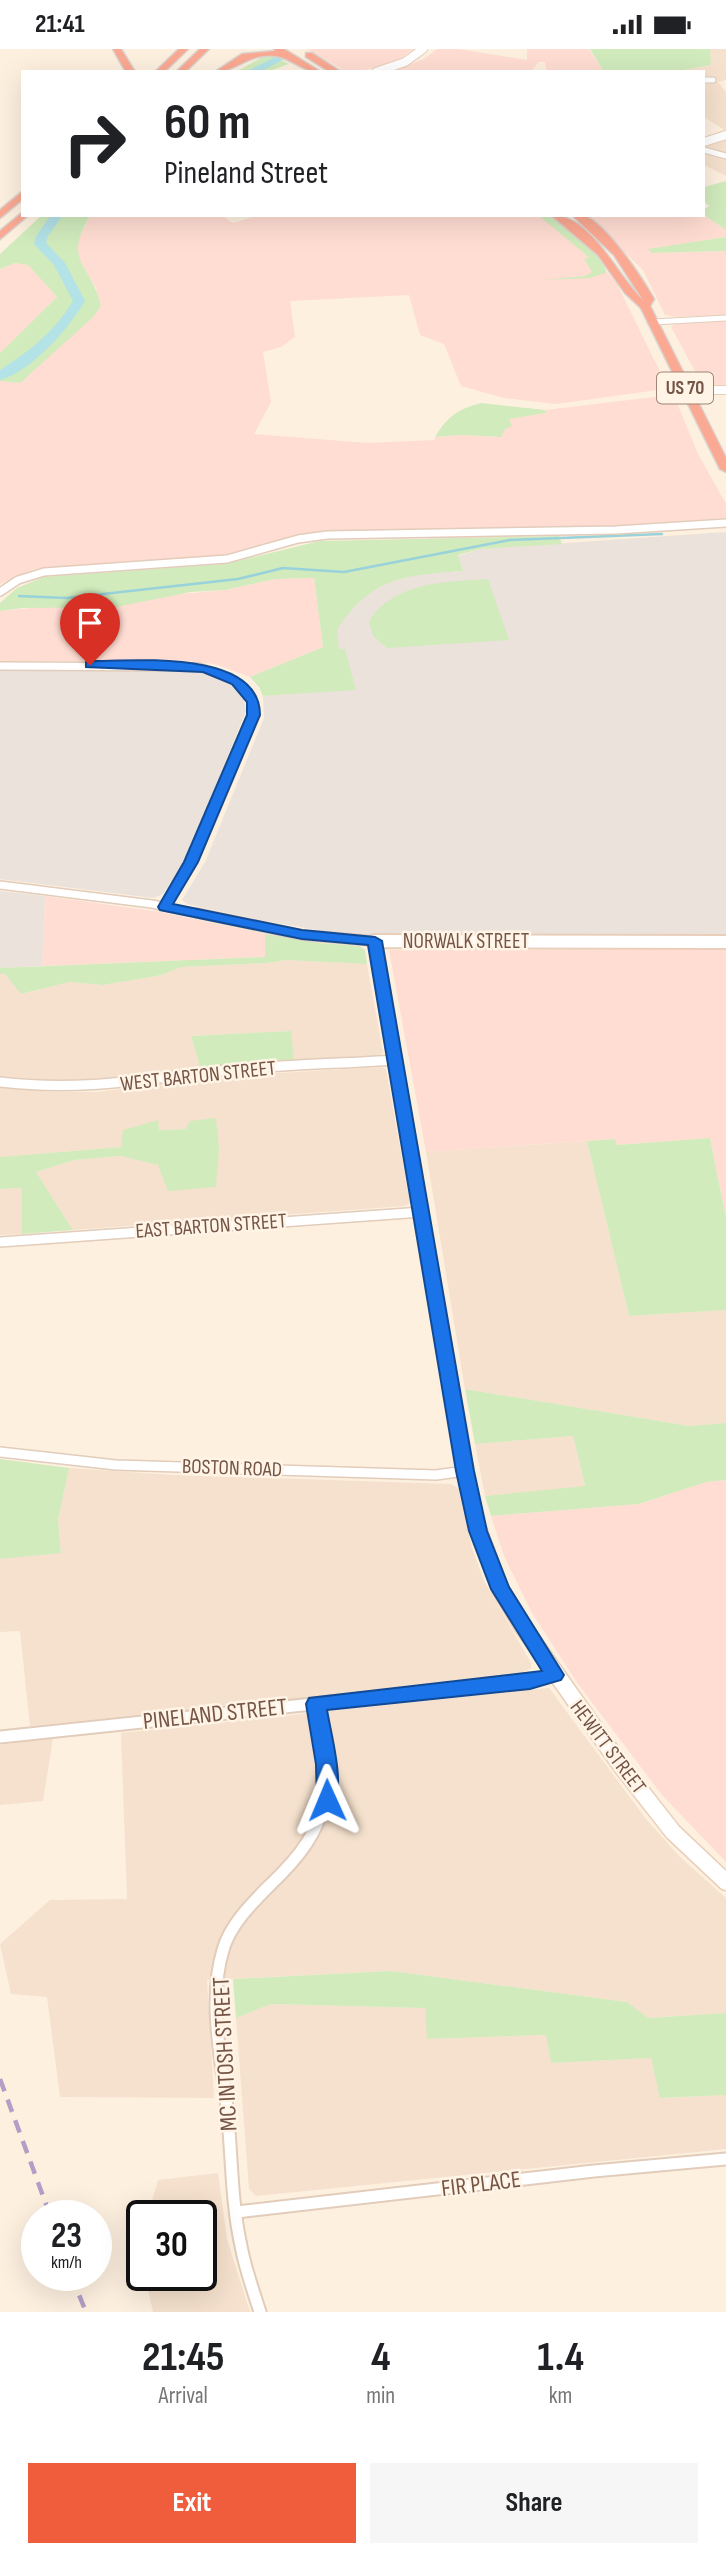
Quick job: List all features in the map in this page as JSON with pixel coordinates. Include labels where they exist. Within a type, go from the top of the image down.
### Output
[{"type":"highway","points":[[117,49],[130,70]]},
{"type":"highway","points":[[161,70],[184,49]]},
{"type":"highway","points":[[182,70],[205,49]]},
{"type":"highway","points":[[222,70],[256,49]]},
{"type":"highway","points":[[298,49],[334,70]]},
{"type":"highway","points":[[238,60],[282,51],[314,70]]},
{"type":"highway","points":[[0,215],[21,196]]},
{"type":"highway","points":[[0,236],[21,217]]},
{"type":"highway","name":"US 70","points":[[559,217],[581,233],[606,257],[635,300],[645,306],[726,470]]},
{"type":"highway","name":"US 70","points":[[580,217],[606,238],[631,267],[649,299],[645,306]]},
{"type":"main road","points":[[686,390],[726,390]]},
{"type":"street","points":[[382,70],[405,62],[423,49]]},
{"type":"street","points":[[705,80],[713,80]]},
{"type":"street","points":[[705,146],[726,135]]},
{"type":"street","points":[[705,147],[726,156]]},
{"type":"street","points":[[653,322],[726,318]]},
{"type":"street","points":[[0,593],[18,580],[44,572],[227,559],[298,539],[327,535],[616,530],[726,523]]},
{"type":"street","points":[[0,666],[189,666],[220,673],[236,681],[248,693],[254,702],[254,715],[191,862],[165,907]]},
{"type":"street","name":"NORWALK STREET","points":[[0,885],[165,907],[302,935],[375,941],[726,942]]},
{"type":"street","name":"HEWITT STREET","points":[[375,941],[465,1471],[478,1531],[500,1589],[555,1675],[673,1832],[726,1882]]},
{"type":"street","name":"WEST BARTON STREET","points":[[0,1082],[54,1087],[102,1086],[211,1072],[396,1060]]},
{"type":"street","name":"EAST BARTON STREET","points":[[0,1242],[422,1212]]},
{"type":"street","name":"BOSTON ROAD","points":[[0,1452],[116,1465],[436,1475],[465,1471]]},
{"type":"street","name":"PINELAND STREET","points":[[0,1737],[530,1681],[555,1675]]},
{"type":"street","name":"MC INTOSH STREET","points":[[260,2312],[244,2260],[237,2212],[219,2022],[219,1969],[230,1933],[248,1906],[295,1862],[315,1835],[327,1800],[326,1764],[316,1704]]},
{"type":"street","name":"FIR PLACE","points":[[237,2212],[594,2171],[726,2159]]},
{"type":"shaded area","points":[[307,49],[414,49],[398,60],[366,70],[344,70]]},
{"type":"shaded area","points":[[437,49],[459,49],[527,60],[527,49],[589,49],[603,70],[547,70],[545,62],[539,62],[532,70],[395,70],[424,59]]},
{"type":"shaded area","points":[[710,49],[726,49],[726,80],[718,82],[726,92],[726,131],[705,118],[705,82],[717,81],[715,78],[705,79],[705,70],[683,70],[711,65]]},
{"type":"shaded area","points":[[726,139],[726,176],[705,166],[705,146]]},
{"type":"shaded area","points":[[705,216],[726,230],[726,237],[649,249],[652,253],[726,251],[726,315],[665,315],[643,270],[588,217]]},
{"type":"shaded area","points":[[90,217],[224,217],[233,223],[253,217],[549,217],[602,266],[617,284],[667,386],[665,389],[556,404],[504,398],[461,386],[444,344],[420,335],[409,295],[290,301],[295,337],[281,347],[263,352],[271,402],[254,434],[368,443],[434,440],[435,437],[461,435],[495,437],[505,429],[508,419],[546,413],[545,410],[671,395],[675,398],[698,454],[726,504],[726,518],[620,525],[623,534],[427,539],[425,531],[300,535],[223,555],[34,569],[0,584],[0,381],[20,383],[97,290],[78,258],[76,244]]},
{"type":"shaded area","points":[[15,263],[28,265],[57,297],[0,353],[0,269]]},
{"type":"shaded area","points":[[726,321],[726,386],[702,384],[671,327],[676,323]]},
{"type":"shaded area","points":[[726,532],[726,937],[376,936],[333,933],[261,920],[187,904],[182,900],[205,862],[264,718],[263,696],[356,689],[339,650],[336,630],[353,606],[365,595],[391,582],[419,574],[463,571],[458,556],[480,549]]},
{"type":"shaded area","points":[[314,578],[323,647],[250,677],[215,664],[187,661],[0,661],[0,611],[225,590],[275,579]]},
{"type":"shaded area","points":[[187,670],[209,674],[234,686],[244,698],[246,711],[186,859],[163,894],[153,898],[0,879],[0,671]]},
{"type":"shaded area","points":[[0,891],[45,896],[42,966],[0,968]]},
{"type":"shaded area","points":[[45,896],[161,912],[265,934],[265,957],[42,966]]},
{"type":"shaded area","points":[[389,950],[726,950],[726,1218],[710,1138],[617,1145],[615,1139],[426,1152]]},
{"type":"shaded area","points":[[286,960],[367,964],[383,1053],[378,1056],[294,1062],[290,1031],[191,1036],[200,1067],[118,1080],[70,1082],[0,1076],[0,974],[5,974],[22,994],[70,982],[103,985],[162,975],[181,967]]},
{"type":"shaded area","points":[[381,1067],[386,1069],[410,1203],[405,1206],[73,1230],[36,1172],[74,1160],[120,1156],[159,1165],[186,1129],[159,1130],[157,1120],[121,1147],[0,1157],[0,1087],[55,1092],[98,1092],[212,1077]]},
{"type":"shaded area","points":[[587,1141],[629,1316],[726,1310],[726,1423],[689,1426],[465,1389],[426,1152]]},
{"type":"shaded area","points":[[22,1188],[22,1234],[0,1235],[0,1189]]},
{"type":"shaded area","points":[[573,1436],[585,1487],[485,1496],[475,1444]]},
{"type":"shaded area","points":[[69,1468],[174,1475],[451,1484],[458,1488],[472,1548],[484,1581],[531,1663],[531,1668],[518,1675],[498,1679],[30,1726],[20,1631],[0,1632],[0,1559],[61,1552],[58,1520]]},
{"type":"shaded area","points":[[726,1480],[726,1862],[662,1795],[578,1684],[532,1613],[504,1556],[491,1516],[639,1504],[706,1482]]},
{"type":"shaded area","points":[[549,1688],[646,1819],[680,1857],[726,1898],[726,2013],[647,2018],[627,2002],[391,1971],[207,1980],[214,2098],[60,2097],[47,1997],[11,1994],[0,1944],[50,1900],[127,1899],[121,1733]]},
{"type":"shaded area","points":[[53,1738],[43,1801],[0,1805],[0,1745]]},
{"type":"shaded area","points":[[271,2004],[425,2008],[428,2039],[547,2035],[551,2063],[651,2058],[661,2098],[726,2095],[726,2149],[256,2196],[249,2189],[236,2018]]},
{"type":"shaded area","points":[[218,2173],[227,2239],[250,2312],[153,2312],[148,2291],[217,2291],[217,2200],[152,2200],[158,2180]]},
{"type":"green space","points":[[590,49],[710,49],[711,65],[683,70],[603,70]]},
{"type":"green space","points":[[264,56],[274,56],[289,64],[272,70],[240,70]]},
{"type":"green space","points":[[726,181],[726,230],[705,216],[705,208],[710,206],[705,203],[705,187]]},
{"type":"green space","points":[[40,217],[90,217],[78,243],[78,253],[101,306],[93,317],[20,383],[0,381],[0,353],[57,297],[28,265],[15,263],[0,269],[0,254]]},
{"type":"green space","points":[[540,217],[554,217],[568,227],[600,259],[606,273],[589,278],[541,280],[585,276],[592,272],[584,259],[589,257]]},
{"type":"green space","points":[[726,237],[726,251],[652,253],[648,249]]},
{"type":"green space","points":[[481,403],[545,410],[546,413],[509,419],[512,426],[505,429],[501,437],[435,437],[454,415]]},
{"type":"green space","points":[[559,536],[562,544],[480,549],[458,555],[463,571],[406,578],[362,599],[337,630],[339,649],[345,649],[356,690],[263,696],[250,677],[323,647],[314,578],[275,579],[225,590],[191,592],[116,607],[23,608],[0,611],[0,603],[17,588],[44,577],[225,564],[320,541]]},
{"type":"green space","points":[[488,579],[509,640],[387,648],[373,636],[369,622],[392,598],[406,591],[439,583]]},
{"type":"green space","points":[[265,934],[359,946],[365,950],[367,964],[286,960],[181,967],[162,975],[103,985],[70,982],[21,994],[5,974],[0,974],[0,968],[265,957]]},
{"type":"green space","points":[[291,1031],[294,1062],[200,1067],[191,1036]]},
{"type":"green space","points":[[216,1118],[219,1150],[216,1187],[168,1191],[158,1165],[120,1156],[74,1160],[36,1172],[73,1230],[22,1234],[22,1188],[0,1189],[0,1157],[121,1147],[123,1130],[158,1120],[159,1130],[186,1129],[190,1121]]},
{"type":"green space","points":[[710,1138],[726,1218],[726,1310],[629,1316],[587,1141],[615,1139],[617,1145]]},
{"type":"green space","points":[[465,1389],[689,1426],[726,1423],[726,1480],[706,1482],[639,1504],[491,1516],[485,1496],[585,1486],[573,1436],[475,1444]]},
{"type":"green space","points":[[0,1459],[69,1468],[58,1520],[61,1553],[0,1559]]},
{"type":"green space","points":[[391,1971],[627,2002],[648,2018],[726,2013],[726,2095],[660,2098],[651,2058],[551,2063],[546,2035],[427,2039],[425,2008],[271,2004],[236,2018],[233,1979]]},
{"type":"waterway","points":[[255,70],[279,59]]},
{"type":"waterway","points":[[0,376],[45,343],[64,324],[79,301],[59,263],[40,244],[42,236],[56,217]]},
{"type":"waterway","points":[[19,596],[67,598],[238,579],[283,568],[344,572],[510,540],[662,534]]},
{"type":"railway","points":[[0,2079],[44,2200]]},
{"type":"railway","points":[[77,2291],[86,2312]]},
{"type":"route","points":[[90,665],[198,667],[236,681],[254,702],[254,715],[191,862],[165,907],[302,935],[375,941],[465,1471],[478,1531],[500,1589],[555,1675],[530,1681],[316,1704],[326,1764],[327,1800]]}]
